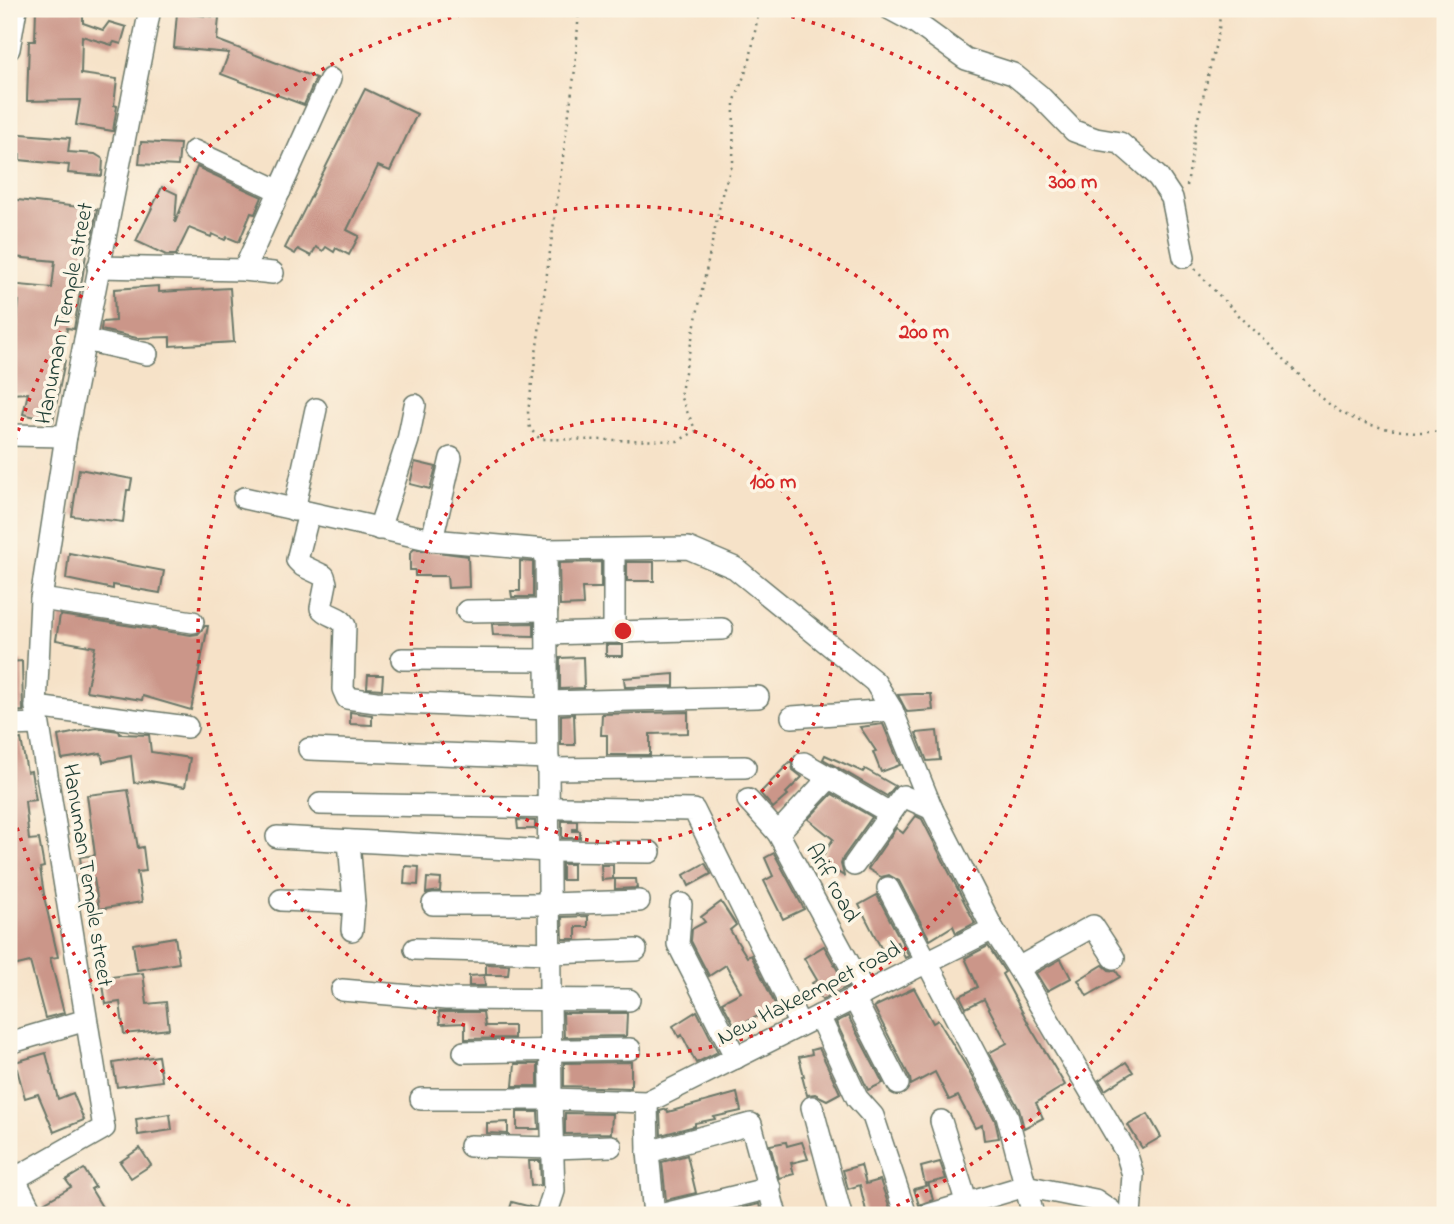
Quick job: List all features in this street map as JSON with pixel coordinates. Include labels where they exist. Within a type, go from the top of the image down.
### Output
[{"type":"street","name":"Hanuman Temple street","points":[[11,1176],[104,1128],[37,716],[41,598],[66,436],[150,9]]},
{"type":"street","points":[[890,9],[916,23],[966,58],[1013,74],[1040,96],[1074,131],[1096,139],[1120,143],[1158,177],[1172,198],[1184,257]]},
{"type":"street","points":[[9,49],[13,15]]},
{"type":"street","points":[[244,270],[330,79]]},
{"type":"street","points":[[194,151],[280,191]]},
{"type":"street","points":[[98,267],[273,273]]},
{"type":"street","points":[[85,340],[147,354]]},
{"type":"street","points":[[379,529],[408,440],[415,405]]},
{"type":"street","points":[[316,408],[297,560],[324,576],[326,583],[321,608],[328,615],[340,619],[345,626],[343,689],[347,698],[376,702],[547,706],[758,697]]},
{"type":"street","points":[[9,435],[66,436]]},
{"type":"street","points":[[432,540],[451,458]]},
{"type":"street","points":[[244,498],[432,540],[546,550],[688,548],[735,568],[875,682],[892,710],[932,810],[993,929],[1126,1152],[1133,1175],[1130,1215]]},
{"type":"street","points":[[546,550],[550,1049],[554,1148],[554,1191],[546,1215]]},
{"type":"street","points":[[614,550],[614,632]]},
{"type":"street","points":[[41,598],[193,622]]},
{"type":"street","points":[[467,611],[547,610]]},
{"type":"street","points":[[547,634],[722,629]]},
{"type":"street","points":[[402,659],[547,660]]},
{"type":"street","points":[[792,718],[892,710]]},
{"type":"street","points":[[9,725],[37,716],[187,727]]},
{"type":"street","points":[[309,749],[548,763],[745,767]]},
{"type":"street","points":[[804,763],[890,813]]},
{"type":"street","points":[[778,834],[830,777]]},
{"type":"street","points":[[854,864],[903,796],[932,810]]},
{"type":"street","name":"Arif road","points":[[748,800],[778,834],[860,995],[898,1084]]},
{"type":"street","points":[[320,804],[694,810],[810,1021],[857,1098],[873,1116],[906,1215]]},
{"type":"street","points":[[277,837],[650,852]]},
{"type":"street","points":[[349,841],[354,903],[352,930]]},
{"type":"street","points":[[888,888],[1007,1115],[1033,1215]]},
{"type":"street","points":[[281,900],[354,903]]},
{"type":"street","points":[[433,904],[639,901]]},
{"type":"street","points":[[681,904],[678,944],[736,1058]]},
{"type":"street","points":[[1018,968],[1093,926],[1114,958]]},
{"type":"street","name":"New Hakeempet road","points":[[638,1102],[736,1058],[993,929]]},
{"type":"street","points":[[415,949],[550,953],[636,950]]},
{"type":"street","points":[[342,990],[446,999],[629,1000]]},
{"type":"street","points":[[9,1044],[86,1020]]},
{"type":"street","points":[[464,1052],[630,1049]]},
{"type":"street","points":[[421,1099],[638,1102],[648,1152],[654,1215]]},
{"type":"street","points":[[812,1107],[841,1215]]},
{"type":"street","points":[[941,1121],[967,1205]]},
{"type":"street","points":[[648,1152],[751,1124],[776,1215]]},
{"type":"street","points":[[470,1146],[611,1146]]},
{"type":"street","points":[[11,1176],[33,1215]]},
{"type":"street","points":[[928,1215],[1025,1186],[1095,1200],[1114,1215]]},
{"type":"street","points":[[660,1215],[770,1188]]},
{"type":"path","points":[[579,9],[575,69],[528,412],[530,429],[540,439],[678,441],[695,431],[680,396],[723,190],[733,163],[734,103],[750,60],[759,9]]},
{"type":"path","points":[[1186,193],[1196,127],[1219,30],[1220,9]]},
{"type":"path","points":[[1184,257],[1230,309],[1329,404],[1358,420],[1389,428],[1445,431]]},
{"type":"building","points":[[36,9],[83,11],[83,23],[103,30],[109,22],[126,27],[121,44],[114,42],[112,45],[82,36],[81,74],[117,79],[113,131],[76,125],[80,100],[27,101],[29,41],[35,41]]},
{"type":"building","points":[[177,13],[219,17],[217,40],[316,78],[304,105],[221,74],[229,53],[174,48]]},
{"type":"building","points":[[365,89],[417,114],[390,171],[378,166],[347,230],[359,236],[349,255],[336,248],[334,252],[326,247],[323,251],[316,247],[311,256],[298,249],[295,254],[285,248]]},
{"type":"building","points":[[9,133],[70,138],[68,152],[95,154],[103,159],[102,176],[68,173],[69,165],[20,160],[20,154],[10,153]]},
{"type":"building","points":[[141,142],[180,144],[178,166],[139,164]]},
{"type":"building","points":[[197,167],[262,197],[255,214],[251,213],[239,242],[212,234],[211,237],[189,228],[176,255],[166,255],[136,241],[162,187],[177,194],[175,223]]},
{"type":"building","points":[[9,199],[97,209],[91,242],[88,242],[74,329],[67,328],[62,359],[65,360],[53,421],[23,414],[28,393],[9,394],[9,354],[14,354],[19,301],[9,300],[9,284],[52,288],[55,261],[13,257],[16,228],[9,228]]},
{"type":"building","points":[[159,286],[159,292],[230,288],[234,342],[170,346],[170,337],[137,338],[101,330],[102,322],[115,321],[114,289]]},
{"type":"building","points":[[415,462],[436,467],[430,489],[410,484]]},
{"type":"building","points":[[79,469],[132,479],[130,490],[127,490],[123,522],[72,516]]},
{"type":"building","points":[[414,549],[468,556],[469,587],[448,588],[447,576],[415,576],[415,570],[410,570],[410,553]]},
{"type":"building","points":[[69,553],[164,571],[160,593],[113,585],[113,589],[66,579]]},
{"type":"building","points":[[520,561],[533,562],[533,597],[512,597],[511,591],[520,591]]},
{"type":"building","points":[[601,562],[601,588],[582,588],[583,605],[560,606],[559,563]]},
{"type":"building","points":[[627,562],[654,562],[654,581],[627,581]]},
{"type":"building","points":[[60,615],[191,635],[198,634],[208,626],[191,710],[143,696],[142,700],[86,691],[95,647],[56,640]]},
{"type":"building","points":[[534,623],[534,636],[493,635],[492,624]]},
{"type":"building","points":[[606,645],[623,645],[623,656],[606,656]]},
{"type":"building","points":[[583,657],[584,688],[560,689],[560,658]]},
{"type":"building","points":[[22,661],[23,711],[9,712],[9,662]]},
{"type":"building","points":[[674,674],[674,686],[625,687],[624,678]]},
{"type":"building","points":[[368,675],[383,675],[382,689],[367,688]]},
{"type":"building","points":[[931,694],[933,710],[907,712],[898,695]]},
{"type":"building","points":[[350,712],[372,715],[372,725],[350,724]]},
{"type":"building","points":[[688,712],[688,733],[650,734],[650,755],[607,755],[607,735],[601,735],[602,714]]},
{"type":"building","points":[[574,714],[575,745],[561,745],[561,715]]},
{"type":"building","points":[[883,724],[900,765],[881,772],[873,752],[876,751],[860,727]]},
{"type":"building","points":[[96,728],[119,731],[120,734],[149,735],[151,752],[190,758],[185,787],[150,781],[134,783],[131,756],[103,762],[101,753],[62,759],[58,736]]},
{"type":"building","points":[[937,731],[940,760],[927,761],[916,733]]},
{"type":"building","points":[[21,739],[36,800],[25,801],[29,840],[39,839],[44,867],[40,868],[45,901],[58,957],[50,958],[64,1013],[45,1018],[30,962],[9,967],[9,908],[12,908],[9,887],[9,741]]},
{"type":"building","points":[[825,755],[863,772],[865,769],[895,786],[887,796],[823,759]]},
{"type":"building","points":[[791,761],[793,770],[802,777],[773,808],[760,793]]},
{"type":"building","points":[[128,790],[138,848],[143,847],[146,871],[137,872],[142,902],[99,909],[94,879],[83,881],[80,857],[95,855],[87,795]]},
{"type":"building","points":[[832,794],[872,817],[843,858],[841,864],[844,876],[820,861],[833,839],[808,819]]},
{"type":"building","points":[[916,816],[922,819],[975,923],[956,933],[953,926],[930,940],[899,881],[889,875],[881,877],[868,869],[896,828],[903,833]]},
{"type":"building","points":[[517,820],[535,821],[535,829],[518,829]]},
{"type":"building","points":[[562,821],[577,821],[577,829],[573,831],[580,831],[580,838],[562,838]]},
{"type":"building","points":[[774,853],[804,909],[783,919],[764,881],[773,876],[765,858]]},
{"type":"building","points":[[705,863],[711,874],[689,886],[684,875]]},
{"type":"building","points":[[562,864],[573,864],[573,880],[562,880]]},
{"type":"building","points":[[601,865],[613,865],[613,879],[602,880]]},
{"type":"building","points":[[405,866],[419,867],[418,885],[404,884]]},
{"type":"building","points":[[427,878],[441,879],[440,891],[426,893]]},
{"type":"building","points":[[615,879],[636,879],[637,888],[615,889]]},
{"type":"building","points":[[877,895],[909,956],[905,958],[897,942],[882,950],[859,905]]},
{"type":"building","points":[[721,902],[736,925],[730,930],[747,957],[751,955],[776,1006],[736,1028],[722,1002],[741,992],[726,965],[709,976],[691,941],[692,929],[705,922],[701,917]]},
{"type":"building","points":[[588,916],[588,927],[576,927],[576,939],[563,939],[562,917]]},
{"type":"building","points":[[175,937],[179,963],[137,970],[133,944]]},
{"type":"building","points":[[824,946],[847,987],[822,1000],[812,983],[817,980],[804,958]]},
{"type":"building","points":[[988,946],[1005,972],[1002,974],[1065,1085],[1036,1103],[1043,1118],[1024,1128],[1019,1109],[989,1053],[1007,1043],[984,999],[966,1008],[960,996],[978,987],[965,958]]},
{"type":"building","points":[[1061,959],[1071,978],[1047,991],[1036,973]]},
{"type":"building","points":[[486,964],[509,965],[508,975],[486,975]]},
{"type":"building","points":[[1103,965],[1116,971],[1120,977],[1087,996],[1078,980]]},
{"type":"building","points":[[143,973],[147,1004],[166,1002],[169,1029],[124,1034],[120,1002],[106,1004],[102,978]]},
{"type":"building","points":[[484,975],[485,986],[469,986],[469,976]]},
{"type":"building","points":[[914,988],[933,1023],[938,1020],[966,1066],[995,1120],[999,1138],[984,1140],[982,1125],[975,1128],[958,1096],[949,1100],[935,1072],[911,1085],[874,1007]]},
{"type":"building","points":[[697,1011],[718,1052],[696,1063],[682,1035],[679,1037],[673,1026]]},
{"type":"building","points":[[439,1012],[483,1012],[485,1026],[514,1026],[514,1038],[465,1039],[465,1023],[440,1024]]},
{"type":"building","points":[[563,1013],[627,1013],[626,1036],[564,1037]]},
{"type":"building","points":[[848,1016],[883,1083],[868,1090],[836,1022]]},
{"type":"building","points":[[819,1048],[840,1093],[827,1100],[815,1094],[807,1095],[799,1057],[812,1054],[811,1050]]},
{"type":"building","points":[[46,1053],[58,1099],[73,1093],[84,1120],[54,1132],[38,1094],[25,1098],[15,1062]]},
{"type":"building","points":[[158,1056],[162,1081],[117,1087],[113,1063]]},
{"type":"building","points":[[631,1062],[631,1088],[564,1086],[564,1063]]},
{"type":"building","points":[[1126,1062],[1133,1072],[1105,1090],[1099,1080]]},
{"type":"building","points":[[515,1064],[538,1064],[538,1086],[513,1086]]},
{"type":"building","points":[[737,1093],[741,1111],[661,1135],[660,1111],[667,1109],[668,1112]]},
{"type":"building","points":[[517,1112],[538,1112],[539,1129],[517,1129]]},
{"type":"building","points":[[565,1113],[612,1114],[611,1133],[565,1134]]},
{"type":"building","points":[[170,1114],[172,1130],[138,1135],[136,1119]]},
{"type":"building","points":[[1148,1114],[1161,1137],[1142,1148],[1128,1125]]},
{"type":"building","points":[[508,1122],[508,1134],[487,1133],[487,1123]]},
{"type":"building","points":[[786,1142],[787,1146],[802,1142],[808,1159],[791,1163],[794,1174],[779,1178],[770,1145]]},
{"type":"building","points":[[140,1148],[151,1165],[131,1178],[120,1162]]},
{"type":"building","points":[[687,1155],[696,1193],[666,1200],[662,1162]]},
{"type":"building","points":[[529,1161],[540,1161],[541,1185],[531,1186]]},
{"type":"building","points":[[940,1162],[946,1179],[925,1184],[921,1167]]},
{"type":"building","points":[[861,1165],[866,1184],[880,1180],[892,1215],[867,1215],[860,1185],[848,1189],[843,1170]]},
{"type":"building","points":[[84,1169],[95,1187],[91,1189],[107,1215],[46,1215],[42,1204],[71,1187],[66,1180]]},
{"type":"building","points":[[929,1185],[933,1200],[919,1205],[914,1189]]},
{"type":"building","points":[[512,1202],[535,1208],[533,1215],[508,1215]]},
{"type":"building","points":[[759,1204],[762,1215],[745,1215],[743,1208]]}]
